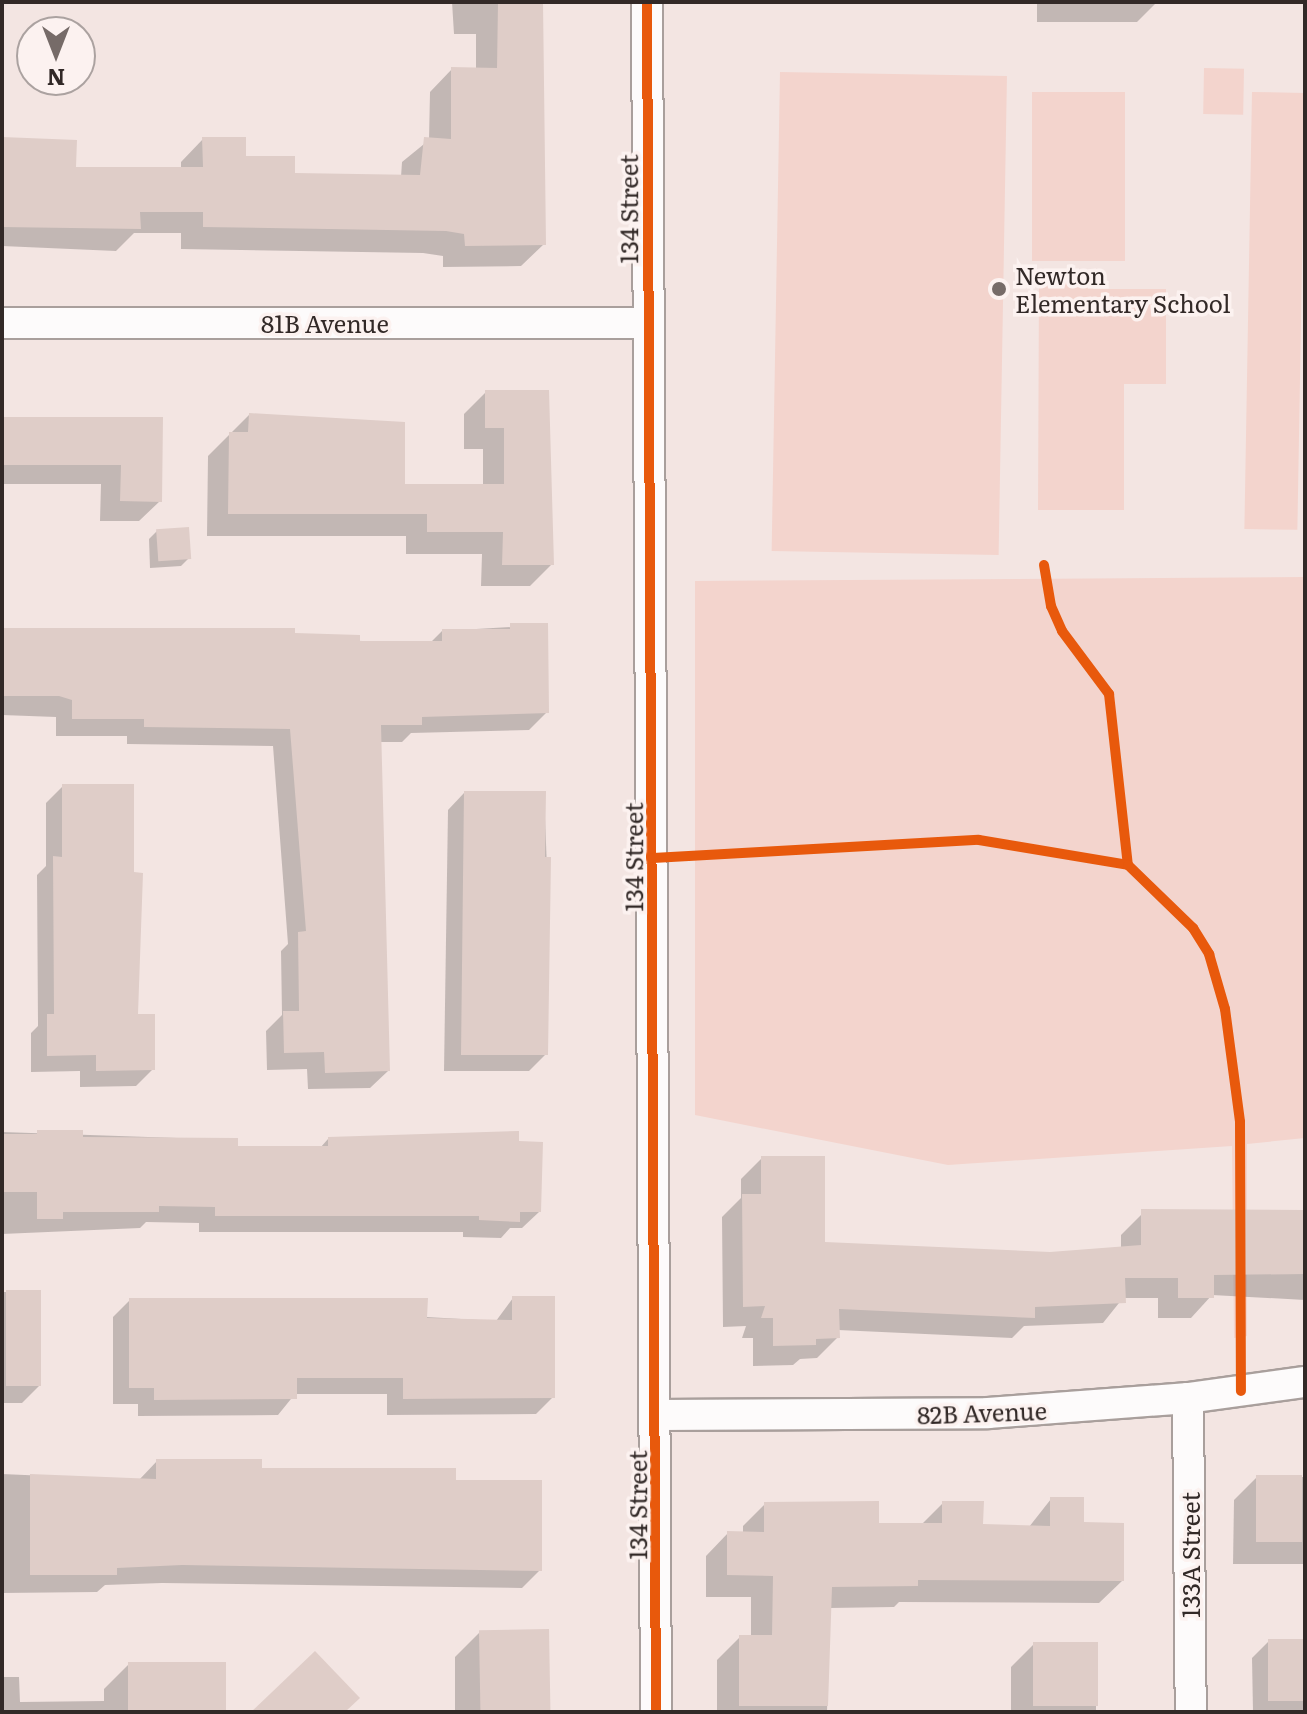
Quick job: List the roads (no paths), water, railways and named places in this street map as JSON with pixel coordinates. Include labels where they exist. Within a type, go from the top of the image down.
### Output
[{"type":"street","name":"134 Street","points":[[647,2],[658,1415],[656,1712]]},
{"type":"street","name":"81B Avenue","points":[[2,323],[649,323]]},
{"type":"street","name":"82B Avenue","points":[[658,1415],[988,1413],[1188,1398],[1305,1382]]},
{"type":"street","name":"133A Street","points":[[1188,1398],[1191,1712]]},
{"type":"place","name":"Newton Elementary School","points":[[999,289]]}]
